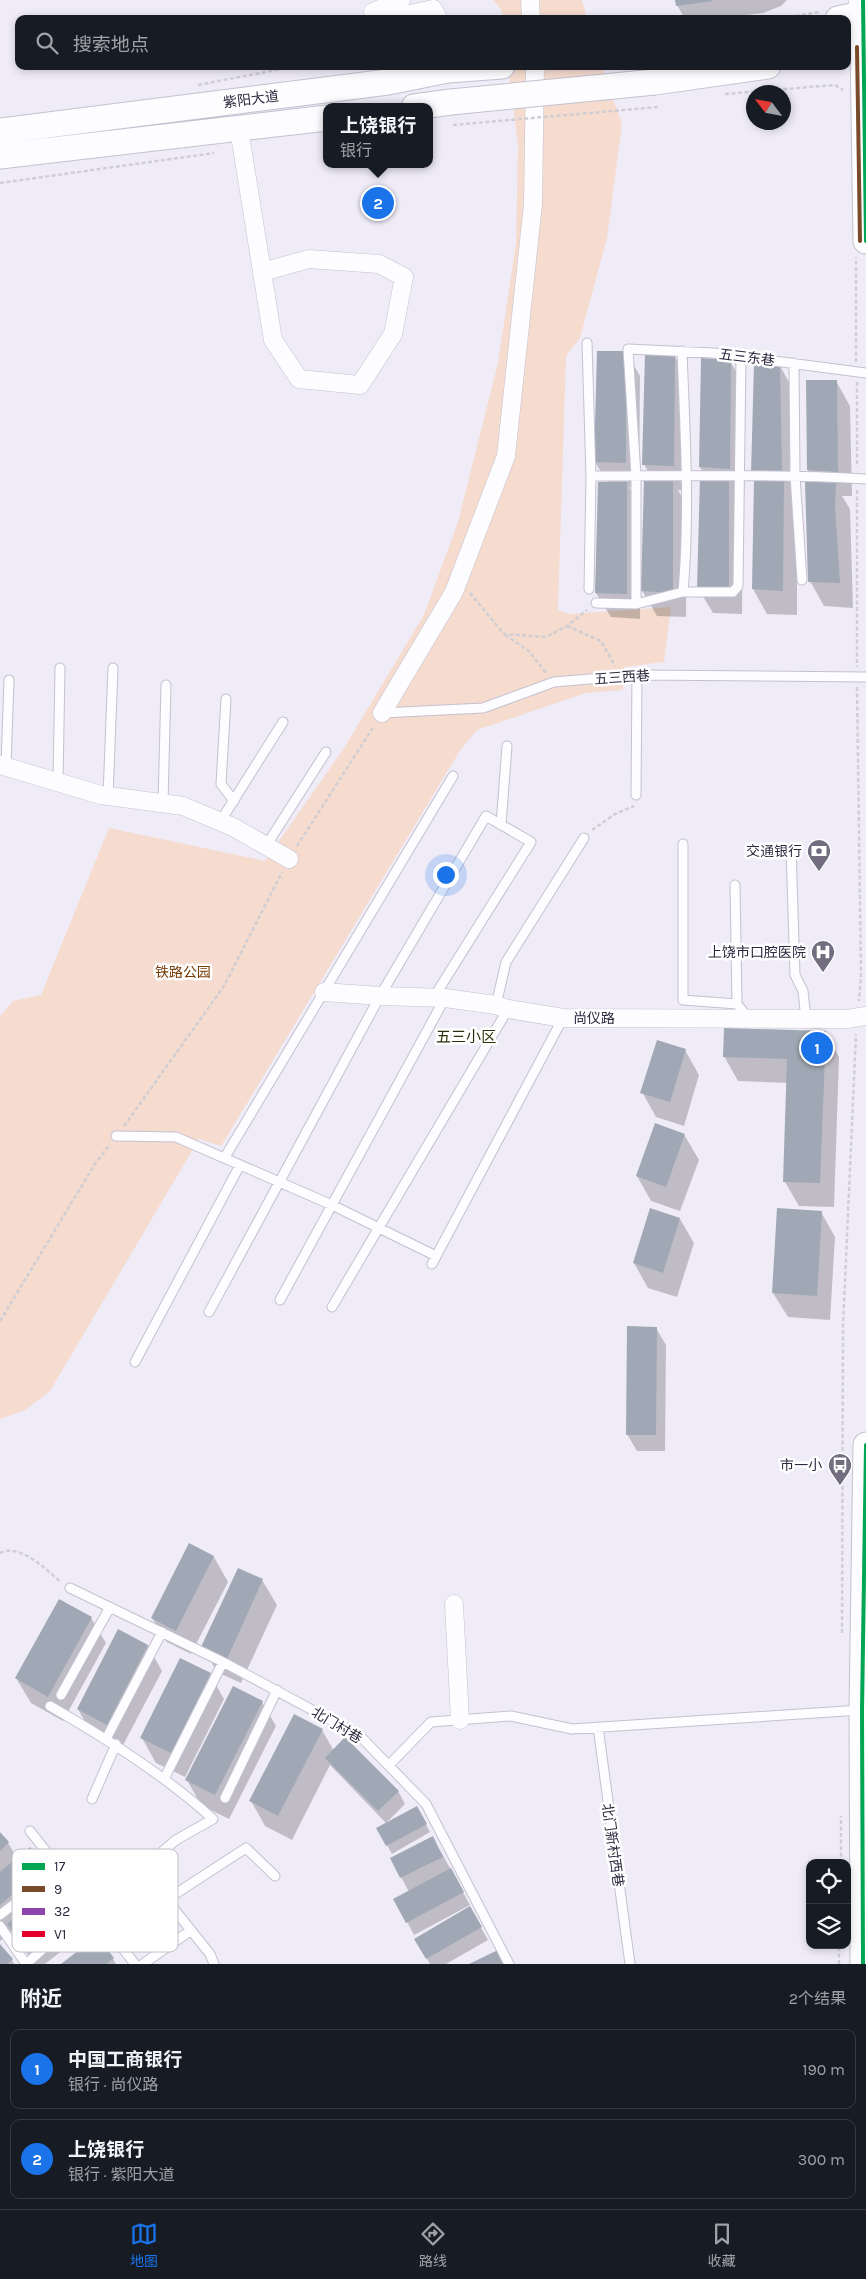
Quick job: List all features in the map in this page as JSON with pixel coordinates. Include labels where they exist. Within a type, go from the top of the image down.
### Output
[{"type":"main road","points":[[857,12],[861,247]]},
{"type":"main road","name":"紫阳大道","points":[[0,131],[387,74],[448,70]]},
{"type":"main road","points":[[433,110],[452,114],[740,70]]},
{"type":"main road","name":"紫阳大道","points":[[0,156],[240,139],[323,119]]},
{"type":"main road","points":[[863,1964],[862,1710],[866,1445]]},
{"type":"street","points":[[373,15],[373,12],[401,0]]},
{"type":"street","points":[[530,0],[531,15]]},
{"type":"street","points":[[405,15],[433,9],[436,15]]},
{"type":"street","points":[[382,713],[454,592],[506,456],[533,204],[535,70]]},
{"type":"street","points":[[240,139],[273,340],[299,379],[360,385],[393,334],[404,277],[379,264],[309,259],[262,272]]},
{"type":"street","points":[[3,765],[108,796],[183,806],[220,822],[289,859]]},
{"type":"street","name":"尚仪路","points":[[324,992],[380,996],[440,997],[563,1018],[847,1019],[862,1016]]},
{"type":"street","points":[[454,1604],[460,1720]]},
{"type":"lane","points":[[587,343],[591,476],[589,589]]},
{"type":"lane","name":"五三东巷","points":[[636,476],[628,349],[682,351],[741,357],[861,373]]},
{"type":"lane","points":[[682,351],[687,477],[686,554],[683,592]]},
{"type":"lane","points":[[596,603],[636,604],[683,592],[733,592],[738,586],[741,476],[741,357]]},
{"type":"lane","points":[[794,363],[795,476],[802,580]]},
{"type":"lane","points":[[591,476],[795,476],[862,479]]},
{"type":"lane","points":[[636,476],[636,604]]},
{"type":"lane","points":[[58,782],[60,668]]},
{"type":"lane","points":[[108,796],[113,668]]},
{"type":"lane","points":[[636,675],[636,795]]},
{"type":"lane","name":"五三西巷","points":[[382,713],[483,708],[554,682],[621,676],[862,677]]},
{"type":"lane","points":[[3,765],[8,680]]},
{"type":"lane","points":[[162,803],[166,684]]},
{"type":"lane","points":[[226,699],[221,784],[234,801]]},
{"type":"lane","points":[[220,822],[283,722]]},
{"type":"lane","points":[[501,825],[507,746]]},
{"type":"lane","points":[[266,846],[326,752]]},
{"type":"lane","points":[[224,1157],[453,776]]},
{"type":"lane","points":[[209,1312],[380,996],[486,816],[531,842],[440,997],[332,1205],[280,1300]]},
{"type":"lane","points":[[332,1307],[502,1007],[506,962],[584,838]]},
{"type":"lane","points":[[683,844],[683,1000],[737,1004]]},
{"type":"lane","points":[[791,848],[795,975],[803,991],[806,1019]]},
{"type":"lane","points":[[735,884],[737,1004],[750,1019]]},
{"type":"lane","points":[[116,1136],[176,1136],[378,1226],[434,1260],[563,1018]]},
{"type":"lane","points":[[135,1362],[240,1165]]},
{"type":"lane","name":"北门村巷","points":[[70,1588],[223,1662],[360,1734],[426,1804],[509,1964]]},
{"type":"lane","points":[[62,1695],[110,1608]]},
{"type":"lane","points":[[106,1738],[162,1632]]},
{"type":"lane","points":[[164,1778],[223,1662]]},
{"type":"lane","points":[[225,1798],[277,1690]]},
{"type":"lane","points":[[50,1706],[116,1744],[181,1790],[213,1819],[176,1840],[165,1849]]},
{"type":"lane","points":[[389,1765],[432,1722],[511,1716],[572,1729],[862,1710]]},
{"type":"lane","name":"北门新村西巷","points":[[598,1727],[630,1964]]},
{"type":"lane","points":[[92,1799],[116,1744]]},
{"type":"lane","points":[[30,1831],[44,1849]]},
{"type":"lane","points":[[178,1892],[246,1848],[275,1876]]},
{"type":"lane","points":[[0,1915],[12,1906]]},
{"type":"lane","points":[[178,1916],[210,1954],[214,1964]]},
{"type":"lane","points":[[0,1926],[12,1944]]},
{"type":"lane","points":[[178,1939],[190,1931]]},
{"type":"lane","points":[[18,1952],[26,1964],[39,1952]]},
{"type":"lane","points":[[126,1952],[135,1964]]},
{"type":"lane","points":[[143,1964],[160,1952]]},
{"type":"path","points":[[717,94],[835,85],[847,92]]},
{"type":"path","points":[[452,114],[658,107]]},
{"type":"path","points":[[0,183],[240,139]]},
{"type":"path","points":[[842,1634],[844,1326],[862,1016],[861,247]]},
{"type":"path","points":[[459,580],[504,634],[529,651],[554,682]]},
{"type":"path","points":[[504,634],[546,637],[568,626],[596,603]]},
{"type":"path","points":[[568,626],[601,641],[621,676]]},
{"type":"path","points":[[0,1321],[95,1164],[224,986],[289,859],[382,713]]},
{"type":"path","points":[[584,838],[600,823],[634,806],[636,795]]},
{"type":"path","points":[[0,1553],[4,1551],[22,1552],[70,1588]]},
{"type":"path","points":[[840,1859],[841,1816]]},
{"type":"path","points":[[839,1964],[840,1949]]},
{"type":"green space","points":[[493,0],[582,0],[586,15],[502,15],[501,9]]},
{"type":"green space","name":"铁路公园","points":[[509,70],[603,70],[622,124],[607,238],[580,338],[566,356],[558,610],[569,614],[671,607],[664,662],[624,667],[623,690],[586,693],[477,730],[461,749],[221,1146],[199,1139],[50,1391],[25,1410],[0,1419],[0,1016],[13,1001],[41,995],[109,828],[265,861],[344,748],[424,615],[458,522],[498,363],[516,243],[518,144]]},
{"type":"building","points":[[675,0],[712,0],[713,1],[676,6]]},
{"type":"building","points":[[597,351],[626,351],[626,463],[594,462]]},
{"type":"building","points":[[675,353],[674,466],[642,465],[645,354]]},
{"type":"building","points":[[701,358],[731,360],[730,469],[699,467]]},
{"type":"building","points":[[754,364],[780,365],[782,474],[751,473]]},
{"type":"building","points":[[806,380],[837,380],[838,472],[807,470]]},
{"type":"building","points":[[700,477],[729,477],[729,590],[697,588]]},
{"type":"building","points":[[754,478],[784,478],[783,591],[752,589]]},
{"type":"building","points":[[644,480],[673,480],[673,593],[641,591]]},
{"type":"building","points":[[805,481],[836,483],[835,507],[840,583],[808,582]]},
{"type":"building","points":[[598,482],[627,482],[627,594],[595,593]]},
{"type":"building","points":[[724,1028],[826,1031],[820,1183],[783,1182],[787,1059],[723,1057]]},
{"type":"building","points":[[657,1040],[686,1049],[670,1102],[640,1093]]},
{"type":"building","points":[[655,1123],[685,1134],[666,1187],[636,1176]]},
{"type":"building","points":[[650,1208],[680,1218],[663,1273],[633,1263]]},
{"type":"building","points":[[777,1208],[822,1211],[817,1296],[772,1293]]},
{"type":"building","points":[[627,1326],[657,1327],[656,1435],[626,1435]]},
{"type":"building","points":[[189,1543],[214,1556],[176,1631],[151,1618]]},
{"type":"building","points":[[238,1568],[263,1579],[227,1659],[201,1647]]},
{"type":"building","points":[[59,1599],[92,1617],[48,1697],[15,1678]]},
{"type":"building","points":[[118,1629],[148,1645],[107,1725],[77,1709]]},
{"type":"building","points":[[180,1658],[211,1673],[171,1753],[140,1738]]},
{"type":"building","points":[[233,1686],[263,1701],[215,1795],[185,1780]]},
{"type":"building","points":[[294,1714],[323,1729],[278,1816],[249,1801]]},
{"type":"building","points":[[345,1737],[399,1791],[378,1811],[325,1758]]},
{"type":"building","points":[[417,1806],[427,1824],[386,1846],[376,1828]]},
{"type":"building","points":[[0,1832],[9,1842],[0,1851]]},
{"type":"building","points":[[433,1836],[443,1857],[400,1878],[390,1858]]},
{"type":"building","points":[[12,1862],[12,1895],[0,1905],[0,1872]]},
{"type":"building","points":[[451,1868],[464,1892],[406,1923],[393,1899]]},
{"type":"building","points":[[470,1906],[482,1927],[426,1959],[414,1939]]},
{"type":"building","points":[[12,1920],[12,1931],[7,1924]]},
{"type":"building","points":[[0,1944],[13,1959],[7,1964],[0,1964]]},
{"type":"building","points":[[498,1950],[504,1964],[469,1964]]},
{"type":"building","points":[[76,1952],[109,1952],[114,1958],[106,1964],[61,1964]]},
{"type":"transit line","name":"17","points":[[863,0],[866,241]]},
{"type":"transit line","name":"9","points":[[857,47],[860,241]]},
{"type":"transit line","name":"17","points":[[863,1964],[862,1710],[866,1445]]},
{"type":"place","name":"上饶银行","points":[[378,203]]},
{"type":"place","name":"交通银行","points":[[819,872]]},
{"type":"place","name":"上饶市口腔医院","points":[[823,973]]},
{"type":"place","name":"中国工商银行","points":[[817,1048]]},
{"type":"place","name":"市一小","points":[[840,1486]]},
{"type":"district","name":"五三小区","points":[[466,1037]]}]
